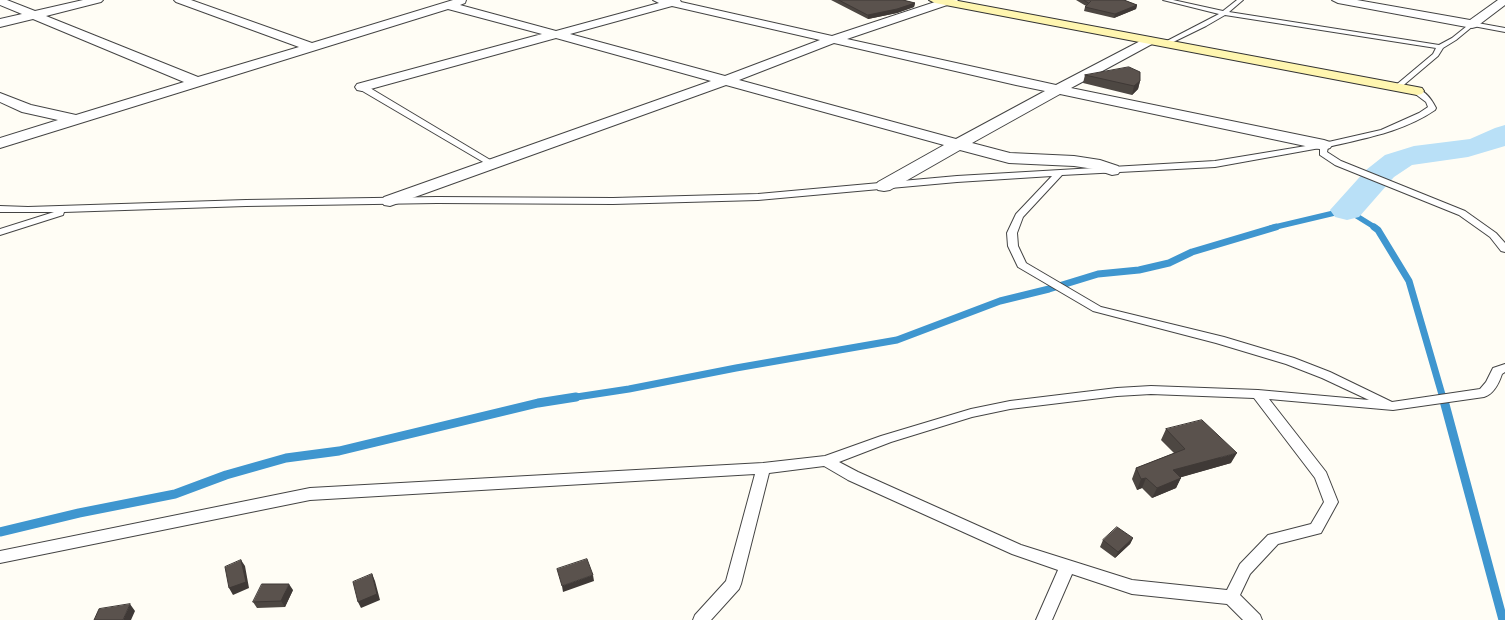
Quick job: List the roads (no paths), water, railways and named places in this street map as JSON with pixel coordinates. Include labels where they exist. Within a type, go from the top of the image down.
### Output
[{"type":"street","points":[[0,23],[98,0]]},
{"type":"street","points":[[180,0],[312,47]]},
{"type":"street","points":[[0,143],[463,0]]},
{"type":"street","points":[[1338,0],[1472,24],[1505,0]]},
{"type":"street","points":[[0,1],[197,82]]},
{"type":"street","points":[[362,87],[558,35],[671,1],[1057,90],[1324,145]]},
{"type":"street","points":[[390,201],[726,81],[835,39],[945,1],[1148,41],[1417,91]]},
{"type":"street","points":[[198,6],[215,2]]},
{"type":"street","points":[[448,5],[1009,158],[1030,161],[1057,159],[1080,161],[1099,164],[1112,170]]},
{"type":"street","points":[[884,186],[1148,41]]},
{"type":"street","points":[[0,97],[27,109],[76,119]]},
{"type":"lane","points":[[1166,0],[1223,13],[1440,47]]},
{"type":"lane","points":[[1165,44],[1214,19],[1233,7],[1240,0]]},
{"type":"lane","points":[[1399,87],[1436,55],[1440,47],[1454,39],[1472,24],[1505,30]]},
{"type":"lane","points":[[362,87],[493,164]]},
{"type":"lane","points":[[0,209],[72,209],[246,203],[613,200],[758,197],[1060,173],[1215,164],[1324,145],[1383,132],[1422,115],[1432,108],[1429,101],[1417,91]]},
{"type":"lane","points":[[1324,145],[1323,153],[1338,164],[1462,213],[1493,235],[1505,249]]},
{"type":"lane","points":[[1060,173],[1019,216],[1012,233],[1013,246],[1022,265],[1097,309],[1213,338],[1290,361],[1326,375],[1393,406]]},
{"type":"lane","points":[[0,232],[72,209]]},
{"type":"lane","points":[[0,557],[310,494],[763,468],[826,461],[886,439],[971,414],[1010,405],[1151,390],[1258,394],[1393,406],[1484,393],[1492,384],[1497,371],[1505,368]]},
{"type":"lane","points":[[1231,597],[1245,569],[1273,539],[1316,529],[1331,502],[1321,476],[1258,394]]},
{"type":"lane","points":[[826,461],[853,476],[1017,550],[1132,587],[1231,597],[1254,620]]},
{"type":"lane","points":[[701,620],[733,584],[763,468]]},
{"type":"lane","points":[[1044,620],[1068,566]]},
{"type":"waterway","points":[[1347,210],[1383,170],[1402,158],[1414,155],[1468,149],[1492,142],[1505,134]]},
{"type":"waterway","points":[[1271,228],[1347,210],[1376,228]]},
{"type":"waterway","points":[[570,398],[629,389],[736,368],[897,340],[1000,301],[1049,289],[1098,274],[1139,270],[1169,263],[1192,252],[1276,227]]},
{"type":"waterway","points":[[1374,227],[1378,230],[1409,281],[1443,398]]},
{"type":"waterway","points":[[0,532],[79,513],[175,494],[226,475],[286,458],[339,451],[538,403],[576,397]]},
{"type":"waterway","points":[[1443,397],[1503,620]]}]
